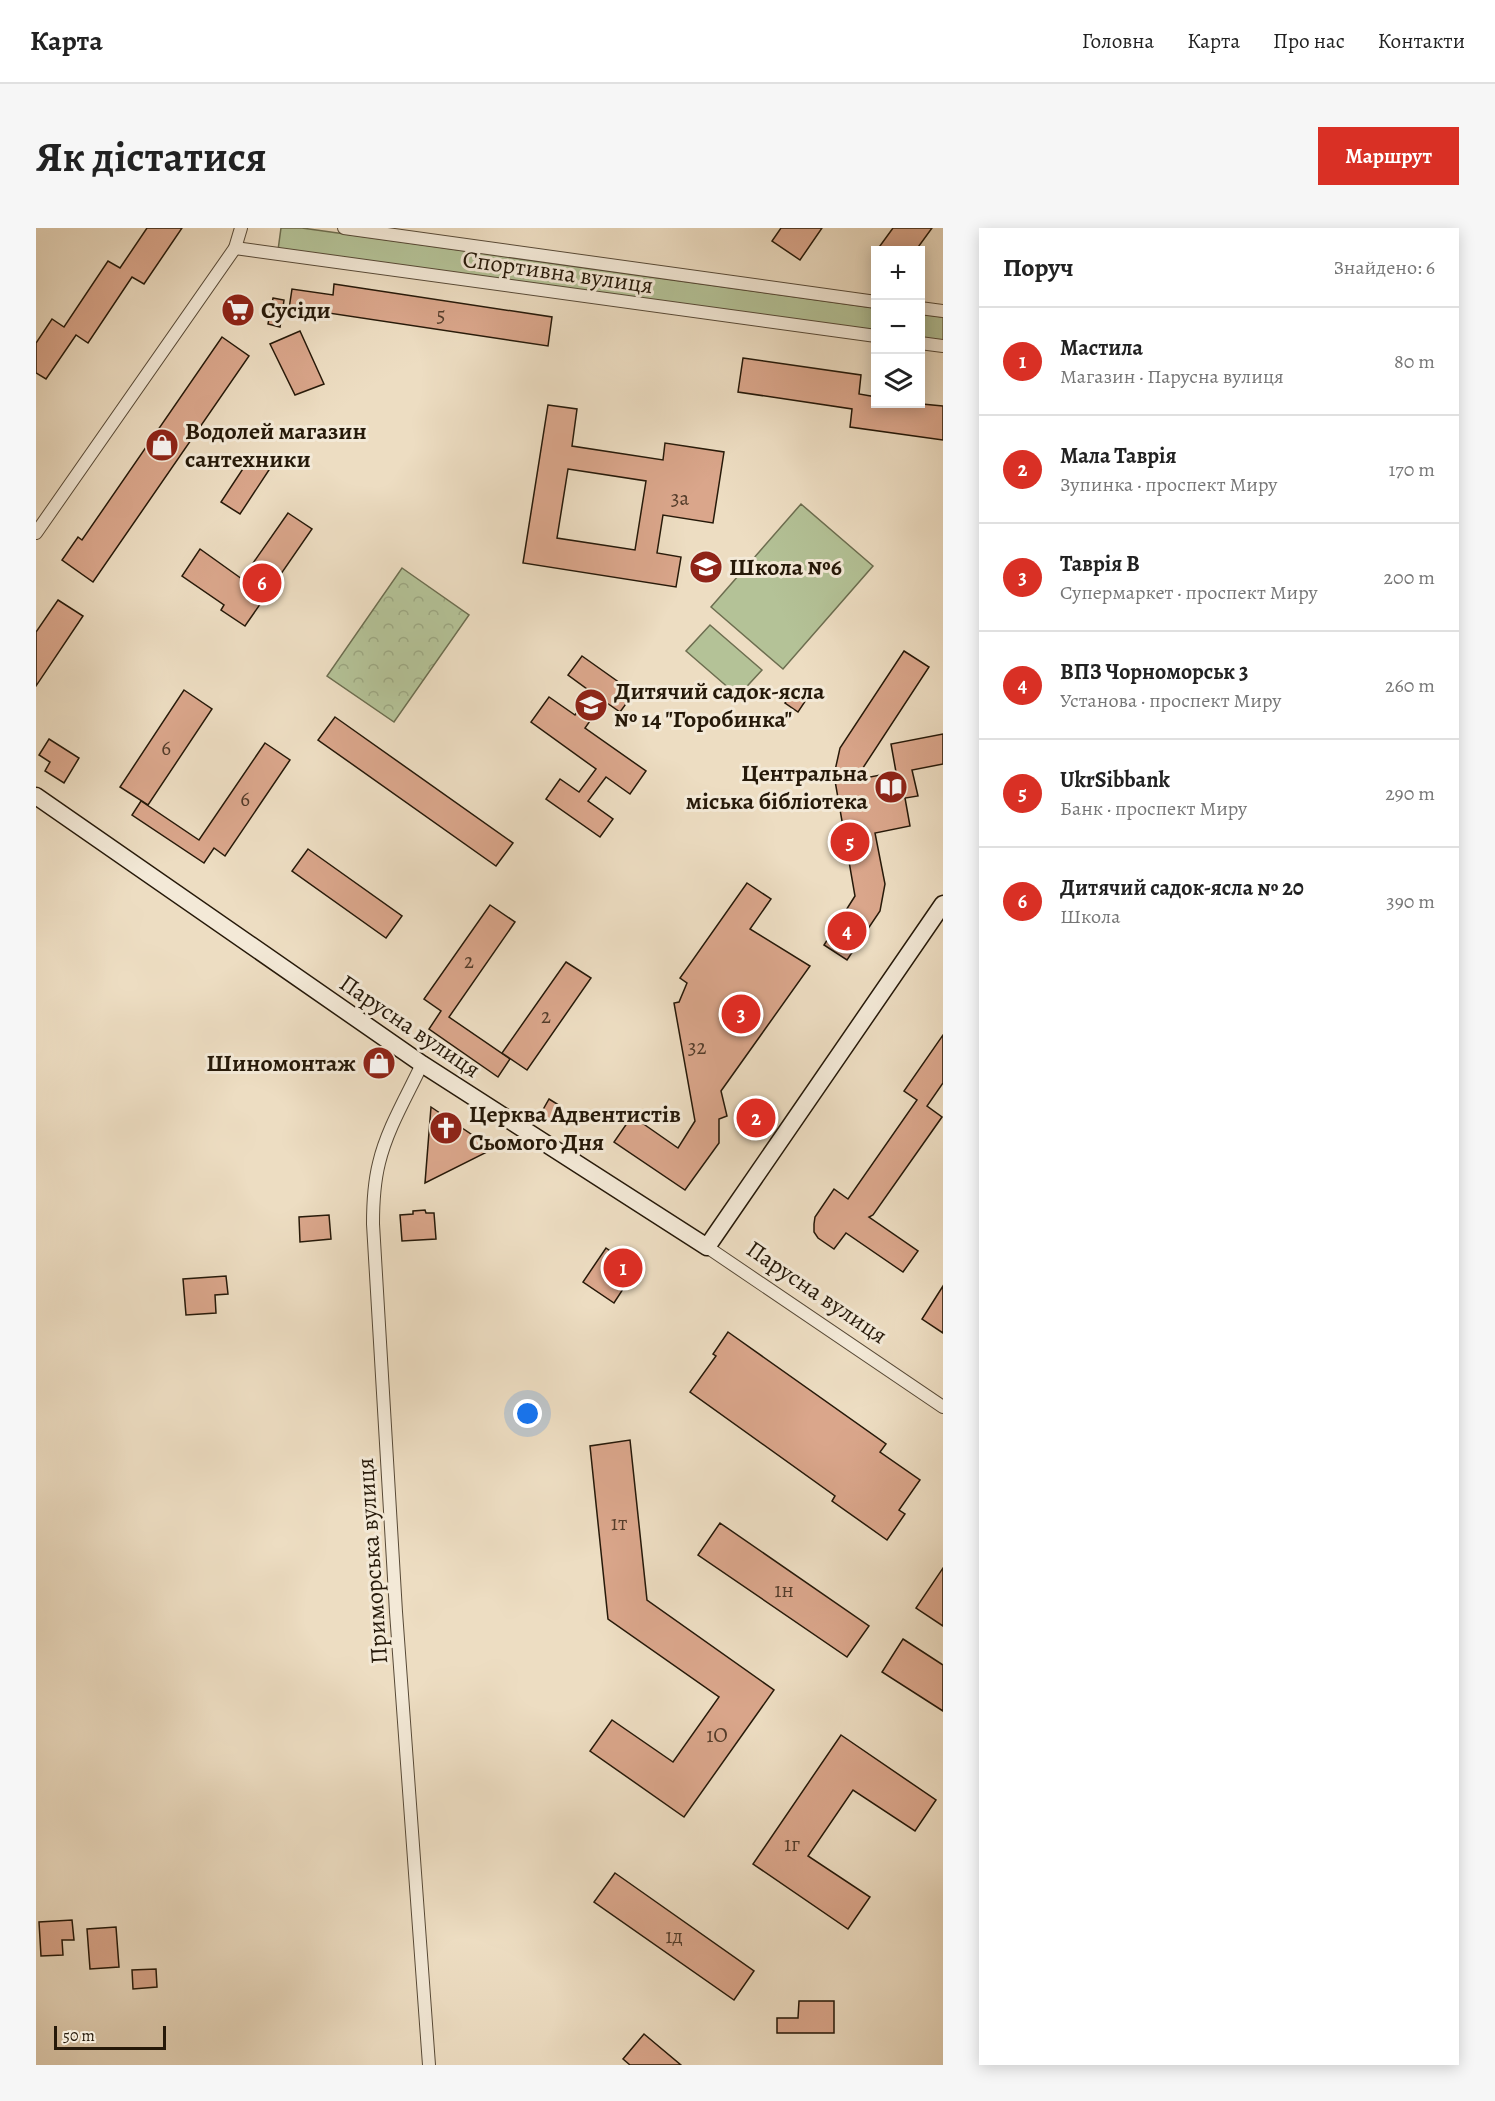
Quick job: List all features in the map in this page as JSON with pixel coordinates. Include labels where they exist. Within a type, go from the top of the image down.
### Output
[{"type":"street","points":[[36,533],[235,248],[241,228]]},
{"type":"street","name":"Спортивна вулиця","points":[[344,228],[871,301]]},
{"type":"street","name":"Спортивна вулиця","points":[[235,248],[871,335]]},
{"type":"street","points":[[925,309],[943,311]]},
{"type":"street","points":[[925,344],[943,346]]},
{"type":"street","name":"Парусна вулиця","points":[[36,796],[422,1064],[708,1247],[943,1407]]},
{"type":"street","points":[[708,1247],[943,904]]},
{"type":"street","name":"Приморська вулиця","points":[[422,1064],[388,1136],[379,1163],[373,1224],[396,1612],[429,2065]]},
{"type":"green space","points":[[281,228],[302,228],[871,307],[871,331],[278,250]]},
{"type":"green space","points":[[925,315],[943,317],[943,341],[925,339]]},
{"type":"green space","points":[[801,504],[873,566],[783,669],[711,607]]},
{"type":"green space","points":[[402,568],[469,615],[394,722],[327,676]]},
{"type":"green space","points":[[710,625],[762,670],[738,696],[686,651]]},
{"type":"building","points":[[147,228],[182,228],[144,284],[132,277],[88,343],[76,335],[46,379],[36,373],[36,343],[52,319],[64,327],[108,261],[120,268]]},
{"type":"building","points":[[781,228],[822,228],[800,260],[772,241]]},
{"type":"building","points":[[893,228],[932,228],[919,246],[880,246]]},
{"type":"building","points":[[334,284],[552,317],[548,346],[309,310],[308,312],[289,309],[292,289],[333,295]]},
{"type":"building","points":[[273,298],[284,300],[280,327],[268,324]]},
{"type":"building","points":[[228,299],[250,300],[249,320],[227,319]]},
{"type":"building","points":[[300,331],[324,384],[295,395],[270,344]]},
{"type":"building","points":[[222,337],[249,356],[93,582],[62,560],[78,537],[82,540]]},
{"type":"building","points":[[743,358],[861,375],[859,394],[871,396],[871,408],[925,408],[925,404],[943,406],[943,440],[850,427],[852,409],[738,392]]},
{"type":"building","points":[[548,405],[577,409],[572,446],[663,460],[665,443],[724,452],[713,523],[663,515],[657,553],[681,557],[676,587],[523,563]],"holes":[[[568,469],[646,481],[635,550],[557,538]]]},
{"type":"building","points":[[250,458],[269,470],[240,514],[221,502]]},
{"type":"building","points":[[288,513],[312,529],[245,626],[221,610],[224,605],[182,576],[200,549],[242,579]]},
{"type":"building","points":[[58,600],[83,616],[36,686],[36,632]]},
{"type":"building","points":[[904,651],[929,667],[855,780],[896,772],[891,744],[943,734],[943,764],[912,770],[918,796],[905,798],[910,826],[875,833],[885,884],[880,911],[847,960],[824,945],[855,896],[834,775],[840,748]]},
{"type":"building","points":[[582,656],[634,693],[620,712],[604,701],[585,728],[646,771],[630,794],[606,777],[588,801],[613,819],[600,837],[546,799],[560,779],[579,792],[596,769],[531,722],[549,697],[575,715],[591,692],[568,675]]},
{"type":"building","points":[[795,688],[808,697],[798,712],[785,703]]},
{"type":"building","points":[[184,690],[212,709],[148,805],[120,787]]},
{"type":"building","points":[[335,717],[513,843],[496,866],[318,740]]},
{"type":"building","points":[[49,739],[79,758],[64,783],[45,771],[50,762],[39,755]]},
{"type":"building","points":[[265,743],[290,760],[225,856],[214,848],[204,863],[132,815],[141,801],[199,840]]},
{"type":"building","points":[[308,849],[402,916],[386,938],[292,871]]},
{"type":"building","points":[[747,883],[771,899],[750,929],[810,966],[721,1091],[727,1116],[719,1119],[719,1143],[685,1190],[614,1142],[632,1116],[678,1148],[695,1121],[674,1003],[679,1002],[687,983],[680,978]]},
{"type":"building","points":[[490,905],[515,922],[449,1017],[510,1059],[498,1077],[429,1029],[441,1011],[424,999]]},
{"type":"building","points":[[566,962],[591,978],[527,1070],[502,1053]]},
{"type":"building","points":[[943,1035],[943,1083],[927,1106],[942,1117],[873,1215],[869,1217],[918,1251],[903,1272],[846,1233],[834,1249],[818,1238],[814,1232],[815,1217],[834,1189],[848,1199],[917,1100],[904,1091]]},
{"type":"building","points":[[549,1099],[562,1107],[553,1122],[540,1115]]},
{"type":"building","name":"Церква Адвентистів Сьомого Дня","points":[[431,1107],[493,1149],[425,1183]]},
{"type":"building","points":[[425,1210],[426,1213],[434,1213],[436,1239],[402,1241],[400,1215]]},
{"type":"building","points":[[329,1215],[331,1239],[300,1242],[299,1217]]},
{"type":"building","points":[[606,1248],[636,1269],[614,1303],[583,1282]]},
{"type":"building","points":[[226,1276],[228,1294],[215,1295],[216,1313],[186,1315],[183,1279]]},
{"type":"building","points":[[943,1286],[943,1333],[922,1319]]},
{"type":"building","points":[[728,1332],[886,1444],[880,1452],[920,1480],[899,1510],[905,1514],[887,1540],[832,1501],[835,1496],[690,1392],[716,1356],[713,1354]]},
{"type":"building","points":[[630,1440],[647,1600],[774,1690],[684,1817],[590,1751],[612,1720],[673,1762],[719,1697],[608,1619],[590,1446]]},
{"type":"building","points":[[720,1523],[869,1626],[847,1657],[698,1555]]},
{"type":"building","points":[[943,1568],[943,1626],[916,1608]]},
{"type":"building","points":[[903,1639],[943,1665],[943,1711],[882,1672]]},
{"type":"building","points":[[841,1735],[936,1800],[915,1831],[853,1790],[808,1856],[870,1897],[848,1929],[753,1864]]},
{"type":"building","points":[[615,1873],[754,1971],[734,2000],[594,1902]]},
{"type":"building","points":[[72,1920],[74,1940],[62,1940],[63,1955],[41,1956],[39,1922]]},
{"type":"building","points":[[116,1927],[119,1967],[90,1969],[87,1929]]},
{"type":"building","points":[[156,1969],[157,1987],[133,1989],[132,1970]]},
{"type":"building","points":[[799,2001],[834,2001],[834,2033],[777,2033],[777,2018],[798,2018]]},
{"type":"building","points":[[644,2034],[681,2065],[630,2065],[623,2059]]},
{"type":"place","name":"Сусіди","points":[[238,310]]},
{"type":"place","name":"Водолей магазин сантехники","points":[[162,445]]},
{"type":"place","name":"Школа №6","points":[[706,567]]},
{"type":"place","name":"Дитячий садок-ясла № 20","points":[[262,583]]},
{"type":"place","name":"Дитячий садок-ясла № 14 \"Горобинка\"","points":[[591,705]]},
{"type":"place","name":"Центральна міська бібліотека","points":[[891,787]]},
{"type":"place","name":"UkrSibbank","points":[[850,842]]},
{"type":"place","name":"ВПЗ Чорноморськ 3","points":[[847,931]]},
{"type":"place","name":"Таврія В","points":[[741,1014]]},
{"type":"place","name":"Шиномонтаж","points":[[379,1063]]},
{"type":"place","name":"Мала Таврія","points":[[756,1118]]},
{"type":"place","name":"Церква Адвентистів Сьомого Дня","points":[[446,1128]]},
{"type":"place","name":"Мастила","points":[[623,1268]]}]
